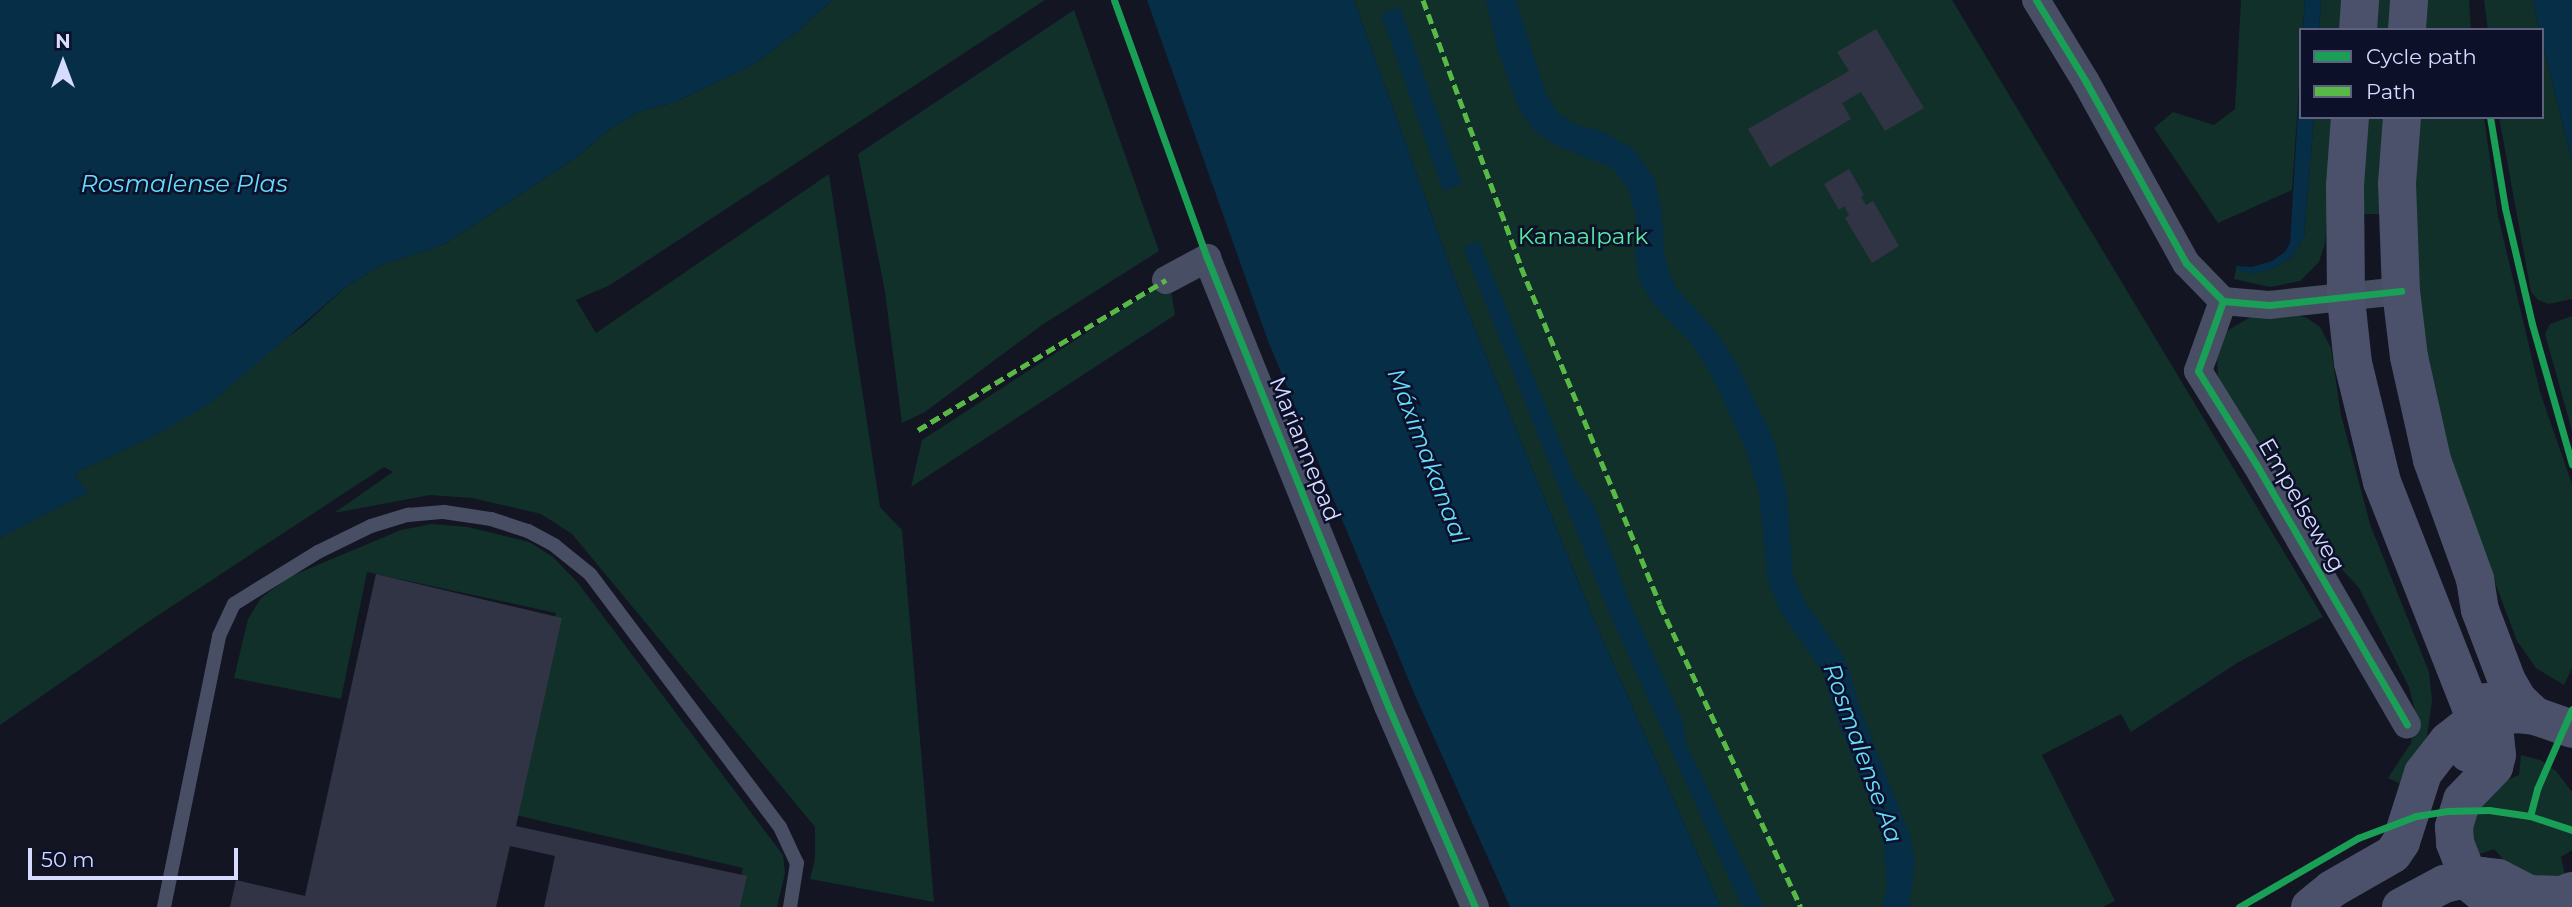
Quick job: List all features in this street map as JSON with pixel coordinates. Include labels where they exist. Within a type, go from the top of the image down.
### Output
[{"type":"main road","points":[[2357,28],[2360,0]]},
{"type":"main road","points":[[2407,28],[2409,0]]},
{"type":"main road","points":[[2350,119],[2345,185],[2346,299],[2353,363],[2382,482],[2427,595],[2450,614],[2476,735],[2438,793],[2431,816],[2432,858],[2463,897]]},
{"type":"main road","points":[[2402,119],[2398,183],[2401,291],[2409,357],[2431,460],[2475,579],[2496,605],[2534,701],[2572,729]]},
{"type":"main road","points":[[2427,595],[2421,626],[2450,705],[2476,735],[2494,766],[2468,791],[2457,814],[2455,843],[2463,897]]},
{"type":"main road","points":[[2310,907],[2332,889],[2393,854],[2404,833],[2415,791],[2423,773],[2476,735],[2516,714],[2534,701],[2572,707]]},
{"type":"main road","points":[[2476,735],[2538,740],[2564,752],[2572,760]]},
{"type":"main road","points":[[2329,907],[2407,866],[2430,842]]},
{"type":"main road","points":[[2401,907],[2463,897],[2489,876],[2530,894],[2561,895],[2572,891]]},
{"type":"street","points":[[2036,0],[2086,82],[2186,263],[2223,301],[2269,305],[2346,299],[2401,291]]},
{"type":"street","name":"Mariannepad","points":[[1166,280],[1207,258],[1388,706],[1475,907]]},
{"type":"street","name":"Empelseweg","points":[[2223,301],[2198,371],[2256,464],[2407,724]]},
{"type":"lane","points":[[164,907],[219,636],[234,604],[318,552],[371,526],[408,515],[444,512],[491,519],[528,531],[554,545],[590,574],[780,827],[797,863],[790,907]]},
{"type":"green space","points":[[832,0],[1045,0],[610,285],[576,300],[596,333],[829,174],[880,507],[902,530],[934,902],[810,879],[815,859],[815,827],[572,534],[541,514],[472,498],[430,495],[334,513],[393,472],[384,467],[151,620],[0,725],[0,538],[87,492],[76,478],[77,472],[153,436],[303,326],[347,286],[382,265],[445,244],[574,159],[613,127],[638,112],[675,102],[753,65],[798,31]]},
{"type":"green space","name":"Kanaalpark","points":[[1354,0],[1952,0],[2323,617],[2237,663],[2131,732],[2121,714],[2042,755],[2115,901],[2103,907],[1721,907],[1592,615],[1454,277]]},
{"type":"green space","points":[[2241,0],[2305,0],[2303,28],[2299,28],[2299,88],[2292,190],[2218,223],[2154,128],[2173,112],[2214,125],[2235,109]]},
{"type":"green space","points":[[2321,0],[2342,0],[2340,28],[2319,28]]},
{"type":"green space","points":[[2374,0],[2395,0],[2393,28],[2372,28]]},
{"type":"green space","points":[[2428,0],[2469,0],[2471,28],[2426,28]]},
{"type":"green space","points":[[2484,0],[2533,0],[2539,28],[2488,28]]},
{"type":"green space","points":[[1074,10],[1159,251],[1042,325],[925,412],[902,423],[885,292],[858,154]]},
{"type":"green space","points":[[2544,49],[2572,161],[2572,299],[2549,304],[2538,300],[2531,292],[2499,119],[2544,119]]},
{"type":"green space","points":[[2314,119],[2334,119],[2325,244],[2319,262],[2300,281],[2270,287],[2234,279],[2236,269],[2252,273],[2275,268],[2292,257],[2304,237]]},
{"type":"green space","points":[[2366,119],[2387,119],[2381,214],[2360,214]]},
{"type":"green space","points":[[2420,119],[2484,119],[2498,216],[2540,392],[2572,484],[2572,668],[2564,685],[2536,668],[2517,641],[2453,471],[2433,393],[2418,297],[2415,195]]},
{"type":"green space","points":[[1169,279],[1175,315],[911,487],[922,440]]},
{"type":"green space","points":[[2286,312],[2307,318],[2320,327],[2331,348],[2341,415],[2370,524],[2429,672],[2432,701],[2427,736],[2401,784],[2388,778],[2411,743],[2416,715],[2409,687],[2359,588],[2303,527],[2218,380],[2217,359],[2225,332],[2254,315]]},
{"type":"green space","points":[[2572,316],[2572,431],[2545,334],[2550,324]]},
{"type":"green space","points":[[431,524],[468,527],[529,542],[553,557],[578,583],[783,855],[785,873],[777,907],[735,907],[743,868],[511,814],[556,613],[367,572],[341,699],[234,678],[248,619],[261,598],[289,577],[401,530]]},
{"type":"green space","points":[[2521,755],[2540,760],[2556,771],[2572,792],[2572,850],[2561,857],[2565,875],[2535,878],[2510,867],[2494,849],[2477,855],[2475,851],[2472,827],[2479,802],[2503,782],[2519,775]]},
{"type":"water","name":"Rosmalense Plas","points":[[0,0],[832,0],[798,31],[753,65],[675,102],[638,112],[613,127],[574,159],[445,244],[382,265],[347,286],[211,403],[154,436],[77,472],[76,478],[88,492],[0,538]]},
{"type":"water","name":"Máximakanaal","points":[[1147,0],[1354,0],[1454,277],[1592,615],[1721,907],[1510,907],[1414,693],[1268,341]]},
{"type":"water","name":"Rosmalense Aa","points":[[1486,0],[1516,0],[1546,94],[1557,112],[1574,124],[1603,132],[1633,149],[1655,179],[1662,214],[1664,253],[1670,274],[1677,289],[1715,330],[1738,366],[1774,440],[1787,494],[1793,576],[1806,603],[1846,660],[1860,708],[1910,836],[1915,862],[1909,907],[1882,907],[1887,887],[1883,836],[1835,714],[1822,671],[1782,614],[1768,583],[1759,494],[1746,450],[1713,378],[1692,344],[1653,304],[1639,281],[1635,254],[1636,215],[1627,186],[1611,167],[1559,147],[1536,133],[1518,107],[1498,51]]},
{"type":"water","points":[[2305,0],[2321,0],[2319,28],[2303,28]]},
{"type":"water","points":[[2533,0],[2572,0],[2572,161],[2544,49],[2544,28],[2539,28]]},
{"type":"water","points":[[1400,7],[1462,184],[1443,191],[1381,14]]},
{"type":"water","points":[[2299,94],[2299,119],[2314,119],[2304,237],[2292,257],[2275,268],[2252,274],[2236,269],[2236,266],[2252,267],[2272,261],[2285,252],[2290,243]]},
{"type":"water","points":[[1479,241],[1575,479],[1593,503],[1629,601],[1683,721],[1686,743],[1764,907],[1742,907],[1607,608],[1463,247]]},
{"type":"building","points":[[1876,29],[1924,108],[1885,131],[1861,92],[1842,103],[1851,119],[1770,167],[1748,129],[1849,71],[1837,52]]},
{"type":"building","points":[[1849,169],[1864,195],[1861,197],[1866,205],[1873,201],[1899,246],[1872,263],[1845,218],[1849,215],[1844,206],[1839,210],[1824,184]]},
{"type":"building","points":[[376,574],[562,618],[516,826],[747,876],[740,907],[544,907],[555,856],[510,846],[496,907],[230,907],[236,880],[305,896]]},
{"type":"marked path","points":[[1423,0],[1521,267],[1660,605],[1801,907]]},
{"type":"marked path","points":[[918,430],[1166,280]]},
{"type":"cycle path","points":[[1114,0],[1207,258],[1388,706],[1475,907]]},
{"type":"cycle path","points":[[2036,0],[2086,82],[2186,263],[2223,301],[2269,305],[2401,291]]},
{"type":"cycle path","points":[[2490,119],[2505,208],[2532,324],[2572,464]]},
{"type":"cycle path","points":[[2223,301],[2198,371],[2256,464],[2407,724]]},
{"type":"cycle path","points":[[2530,816],[2537,789],[2572,709]]},
{"type":"cycle path","points":[[2239,907],[2358,838],[2416,816],[2447,811],[2489,810],[2530,816],[2572,830]]}]
